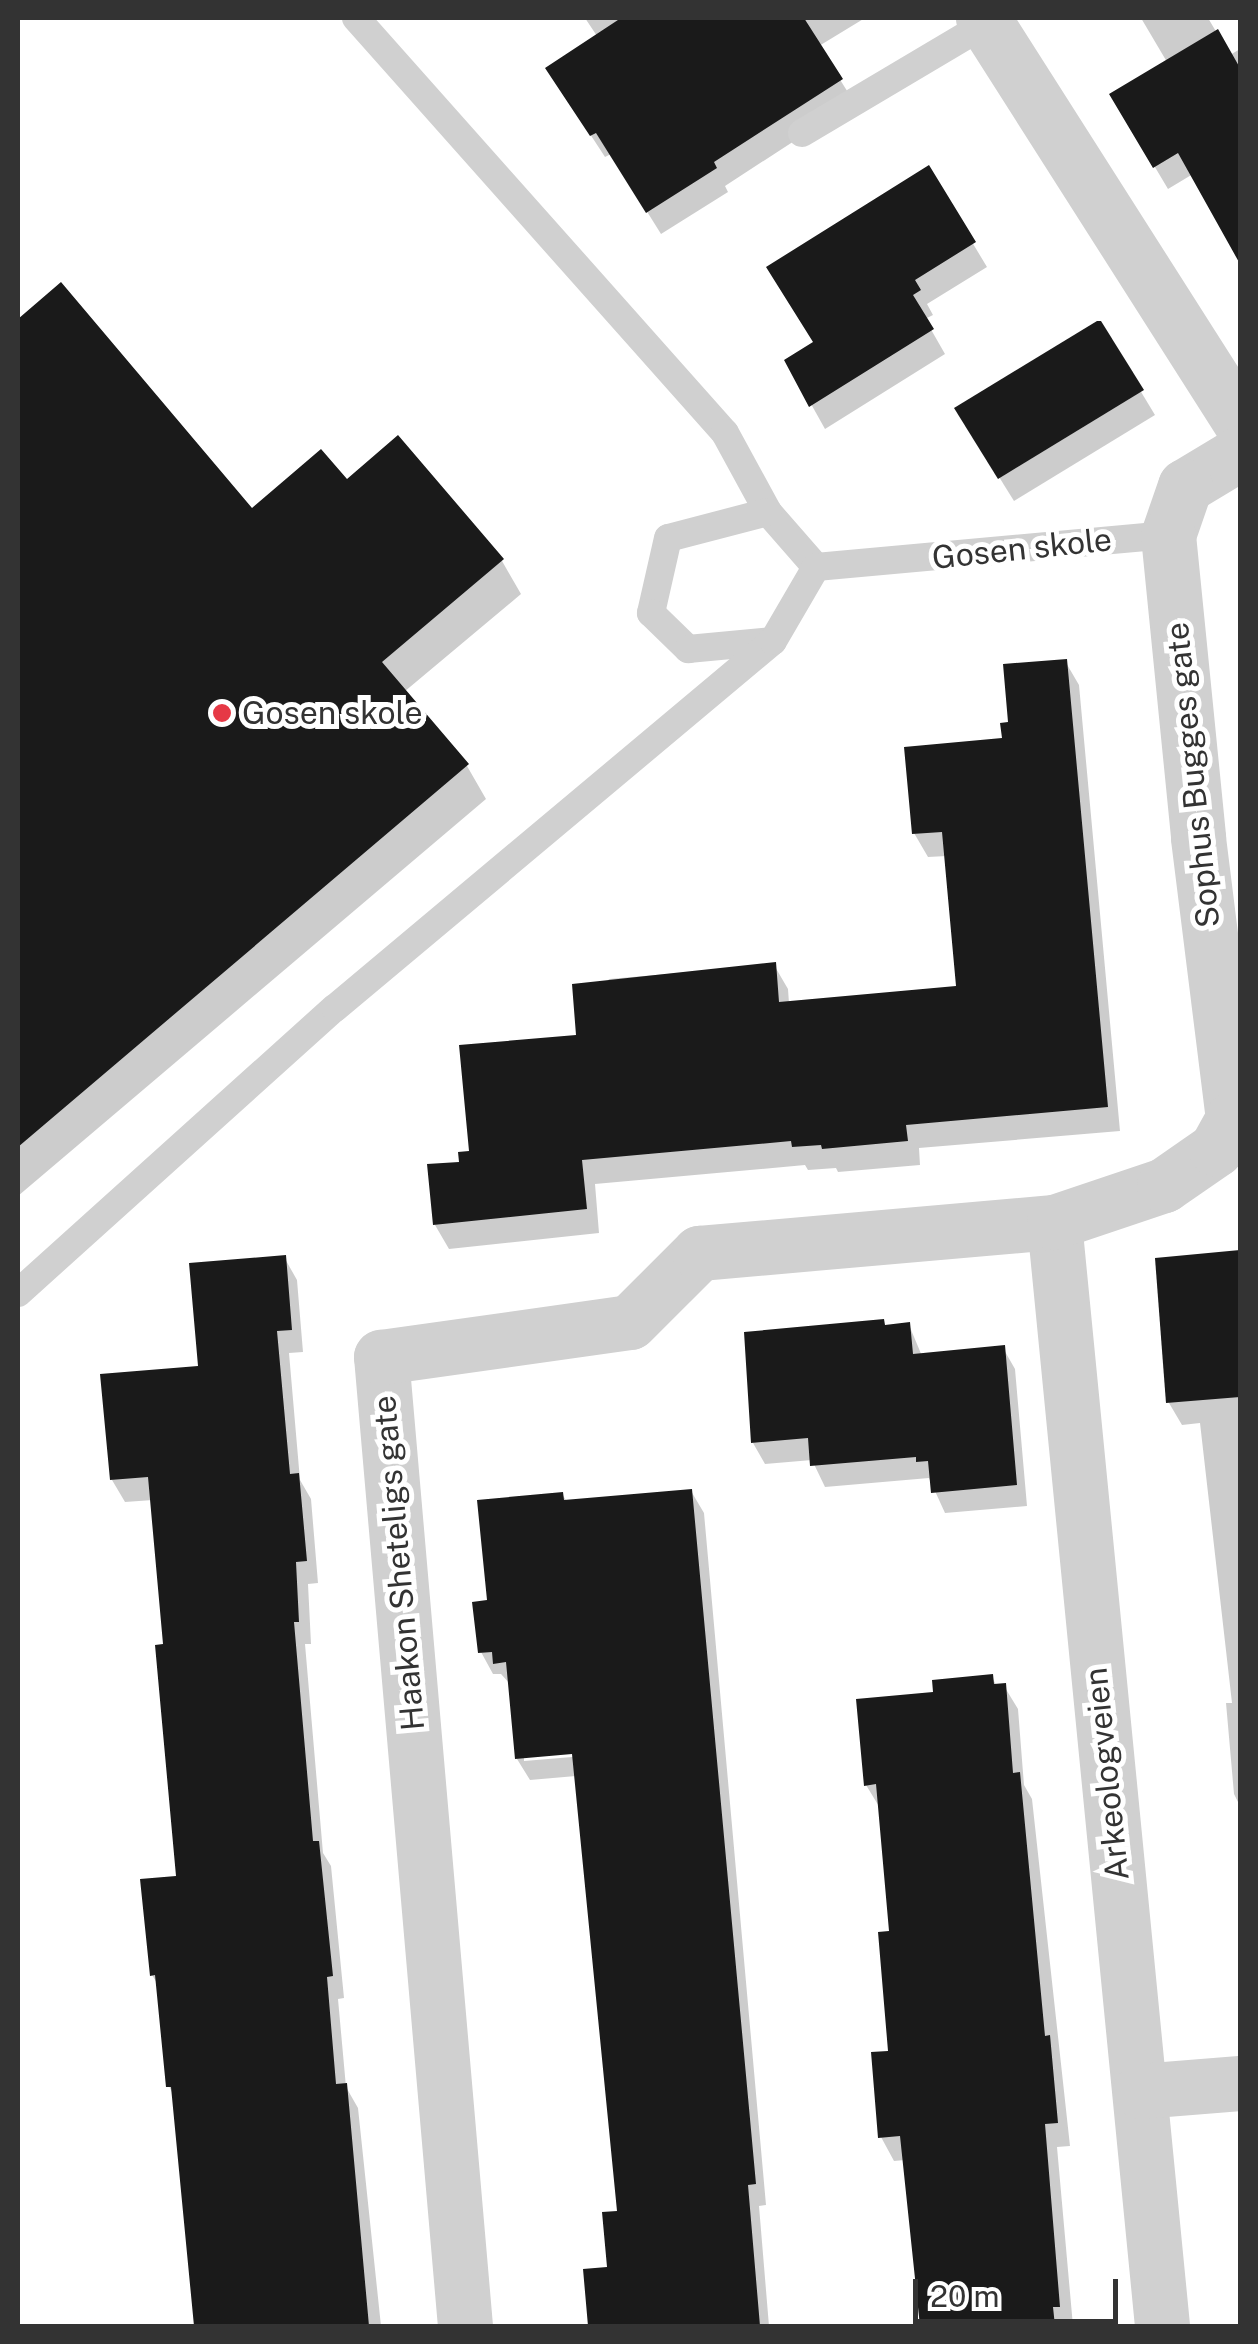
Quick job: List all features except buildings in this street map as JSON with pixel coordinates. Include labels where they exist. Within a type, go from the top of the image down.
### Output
[{"type":"street","points":[[985,20],[1240,421]]},
{"type":"street","name":"Sophus Bugges gate","points":[[1237,1122],[1198,838],[1168,535],[1186,486],[1240,453]]},
{"type":"street","name":"Haakon Sheteligs gate","points":[[465,2326],[381,1357],[630,1322],[699,1253],[1054,1222],[1164,1185],[1216,1148],[1237,1122]]},
{"type":"street","name":"Arkeologveien","points":[[1054,1222],[1162,2326]]},
{"type":"street","points":[[1140,2091],[1240,2083]]},
{"type":"lane","points":[[18,1293],[335,1008],[772,641],[816,567],[768,512],[725,434],[356,18]]},
{"type":"lane","points":[[802,133],[985,20]]},
{"type":"lane","points":[[768,512],[668,538],[651,613],[688,649],[772,641]]},
{"type":"lane","name":"Gosen skole","points":[[816,567],[1168,535]]},
{"type":"place","name":"Gosen skole","points":[[222,713]]}]
